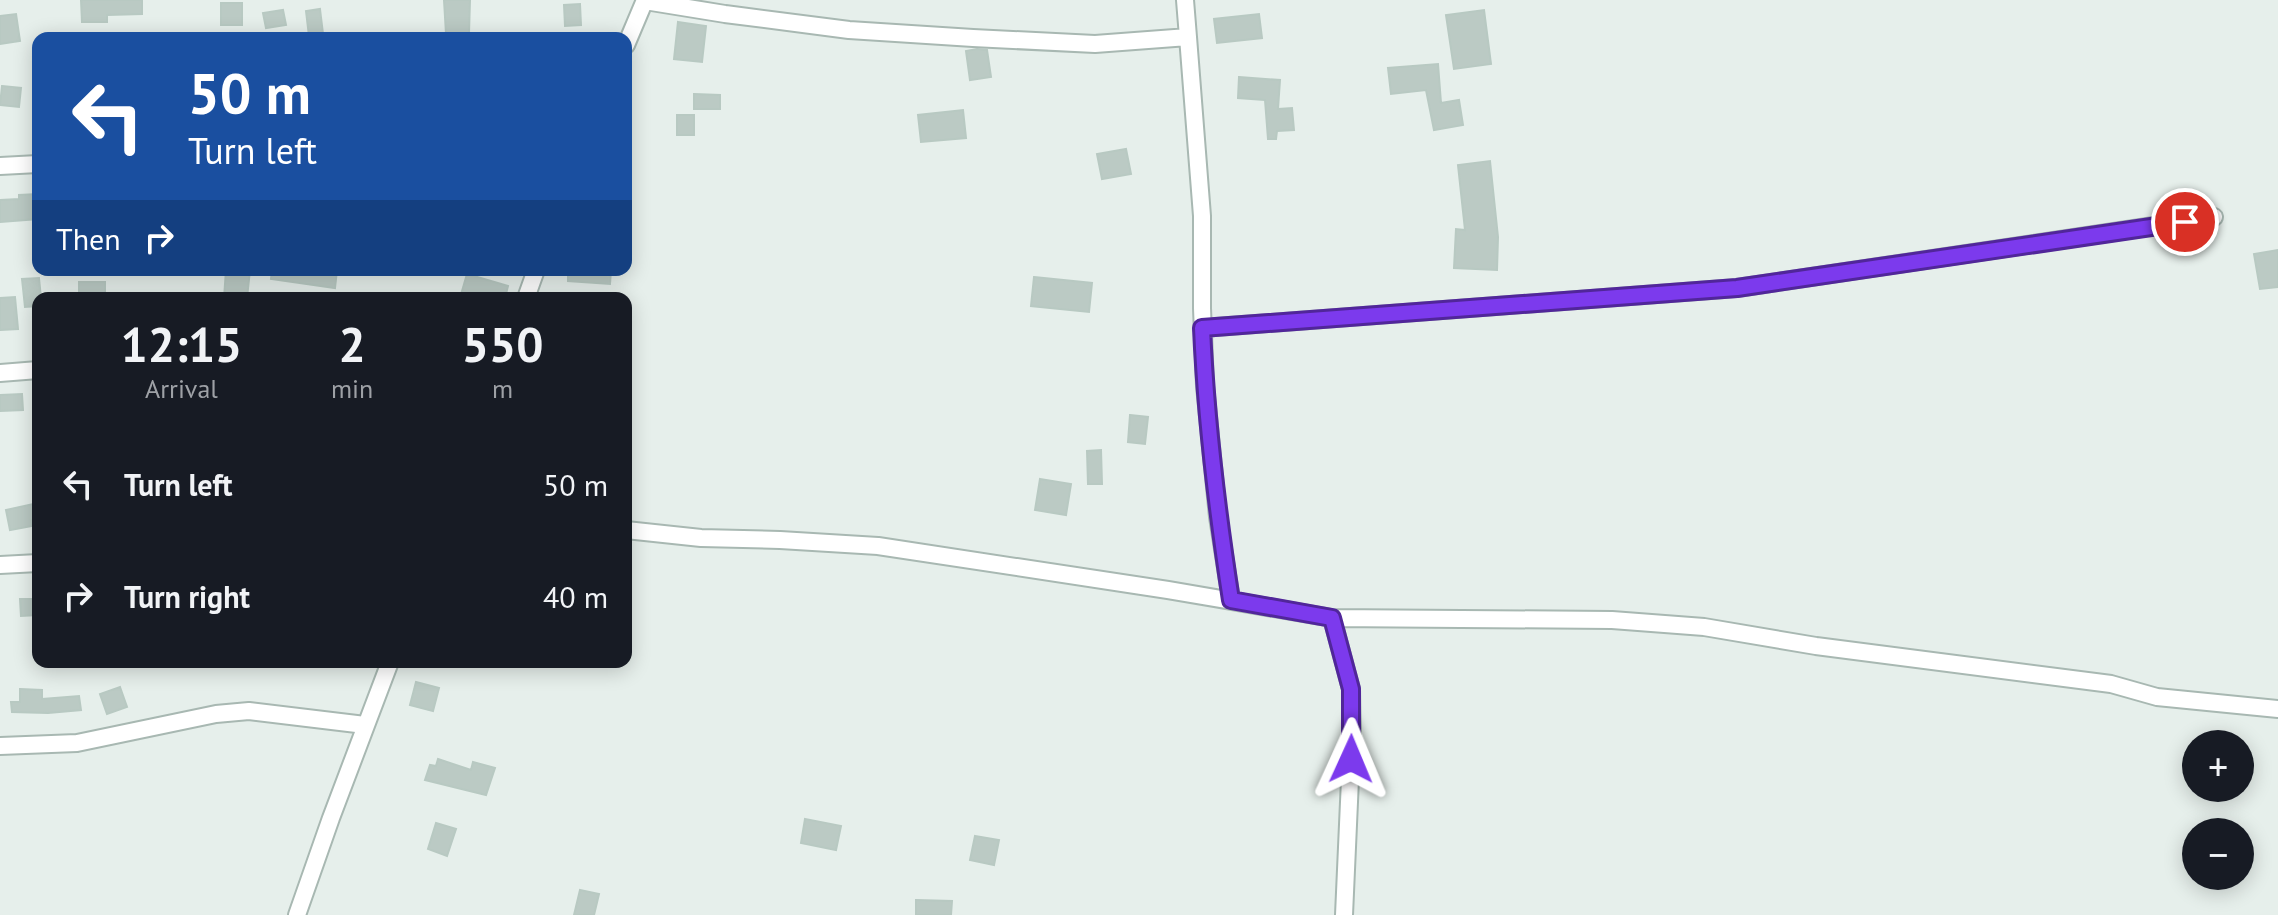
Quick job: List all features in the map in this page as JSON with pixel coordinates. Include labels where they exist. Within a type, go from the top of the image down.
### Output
[{"type":"street","points":[[631,32],[645,0],[849,30],[1095,44],[1188,37]]},
{"type":"street","points":[[1185,0],[1202,216],[1205,386],[1218,517],[1231,600]]},
{"type":"street","points":[[0,166],[32,164]]},
{"type":"street","points":[[1202,328],[1737,288],[2214,217]]},
{"type":"street","points":[[0,373],[32,370]]},
{"type":"street","points":[[632,531],[701,538],[878,546],[1332,618],[1612,620],[1704,627],[1816,646],[2111,684],[2157,697],[2278,709]]},
{"type":"street","points":[[0,565],[32,563]]},
{"type":"street","points":[[1332,618],[1351,689],[1344,915]]},
{"type":"street","points":[[297,915],[388,668]]},
{"type":"street","points":[[0,746],[77,743],[216,714],[249,711],[365,725]]},
{"type":"building","points":[[81,0],[142,0],[142,14],[107,15],[107,22],[82,22]]},
{"type":"building","points":[[444,0],[470,0],[469,32],[446,32]]},
{"type":"building","points":[[221,3],[242,3],[242,25],[221,25]]},
{"type":"building","points":[[580,4],[581,25],[565,26],[564,5]]},
{"type":"building","points":[[320,9],[323,32],[309,32],[306,11]]},
{"type":"building","points":[[283,10],[286,25],[266,28],[263,13]]},
{"type":"building","points":[[1484,10],[1491,64],[1454,69],[1446,15]]},
{"type":"building","points":[[16,14],[20,41],[0,44],[0,16]]},
{"type":"building","points":[[1259,14],[1262,38],[1217,43],[1214,19]]},
{"type":"building","points":[[678,22],[706,26],[702,62],[674,59]]},
{"type":"building","points":[[987,50],[991,77],[970,80],[966,51]]},
{"type":"building","points":[[1438,64],[1441,103],[1459,100],[1463,125],[1434,130],[1426,90],[1391,94],[1388,68]]},
{"type":"building","points":[[1239,77],[1280,80],[1278,109],[1292,108],[1294,130],[1277,131],[1276,139],[1268,139],[1265,100],[1238,98]]},
{"type":"building","points":[[2,86],[21,88],[19,107],[0,105]]},
{"type":"building","points":[[694,94],[720,95],[720,109],[694,109]]},
{"type":"building","points":[[963,110],[966,138],[921,142],[918,115]]},
{"type":"building","points":[[677,115],[694,115],[694,135],[677,135]]},
{"type":"building","points":[[1126,149],[1131,174],[1102,179],[1097,154]]},
{"type":"building","points":[[1490,161],[1498,237],[1497,270],[1454,268],[1456,229],[1465,230],[1458,165]]},
{"type":"building","points":[[32,194],[32,219],[0,222],[0,200],[19,199],[19,195]]},
{"type":"building","points":[[2278,250],[2278,287],[2260,289],[2254,254]]},
{"type":"building","points":[[226,276],[249,276],[248,292],[224,292]]},
{"type":"building","points":[[271,276],[336,276],[335,288],[271,279]]},
{"type":"building","points":[[466,276],[508,286],[506,292],[462,292]]},
{"type":"building","points":[[568,276],[611,276],[610,284],[568,281]]},
{"type":"building","points":[[1034,277],[1092,283],[1089,312],[1031,306]]},
{"type":"building","points":[[39,278],[40,292],[32,292],[32,306],[25,307],[22,279]]},
{"type":"building","points":[[79,282],[105,282],[105,292],[79,292]]},
{"type":"building","points":[[15,297],[18,329],[0,330],[0,298]]},
{"type":"building","points":[[22,394],[23,410],[0,411],[0,395]]},
{"type":"building","points":[[1130,415],[1148,417],[1145,444],[1128,442]]},
{"type":"building","points":[[1101,450],[1102,484],[1088,484],[1087,451]]},
{"type":"building","points":[[1040,479],[1071,484],[1066,515],[1035,510]]},
{"type":"building","points":[[32,504],[32,526],[10,530],[6,510]]},
{"type":"building","points":[[20,599],[32,599],[32,615],[21,616]]},
{"type":"building","points":[[416,682],[439,688],[433,711],[410,705]]},
{"type":"building","points":[[120,687],[127,707],[107,714],[100,694]]},
{"type":"building","points":[[20,689],[42,690],[42,699],[79,696],[81,710],[12,712],[11,702],[20,702]]},
{"type":"building","points":[[438,759],[471,770],[473,762],[495,768],[486,795],[425,780],[430,765],[436,766]]},
{"type":"building","points":[[805,819],[841,826],[836,850],[801,843]]},
{"type":"building","points":[[436,823],[456,829],[447,856],[428,849]]},
{"type":"building","points":[[975,836],[999,840],[994,865],[970,860]]},
{"type":"building","points":[[580,890],[599,894],[594,915],[574,915]]},
{"type":"building","points":[[916,900],[952,901],[951,915],[916,915]]},
{"type":"route","points":[[1351,759],[1351,689],[1332,618],[1231,600],[1215,491],[1202,328],[1737,288],[2185,222]]}]
